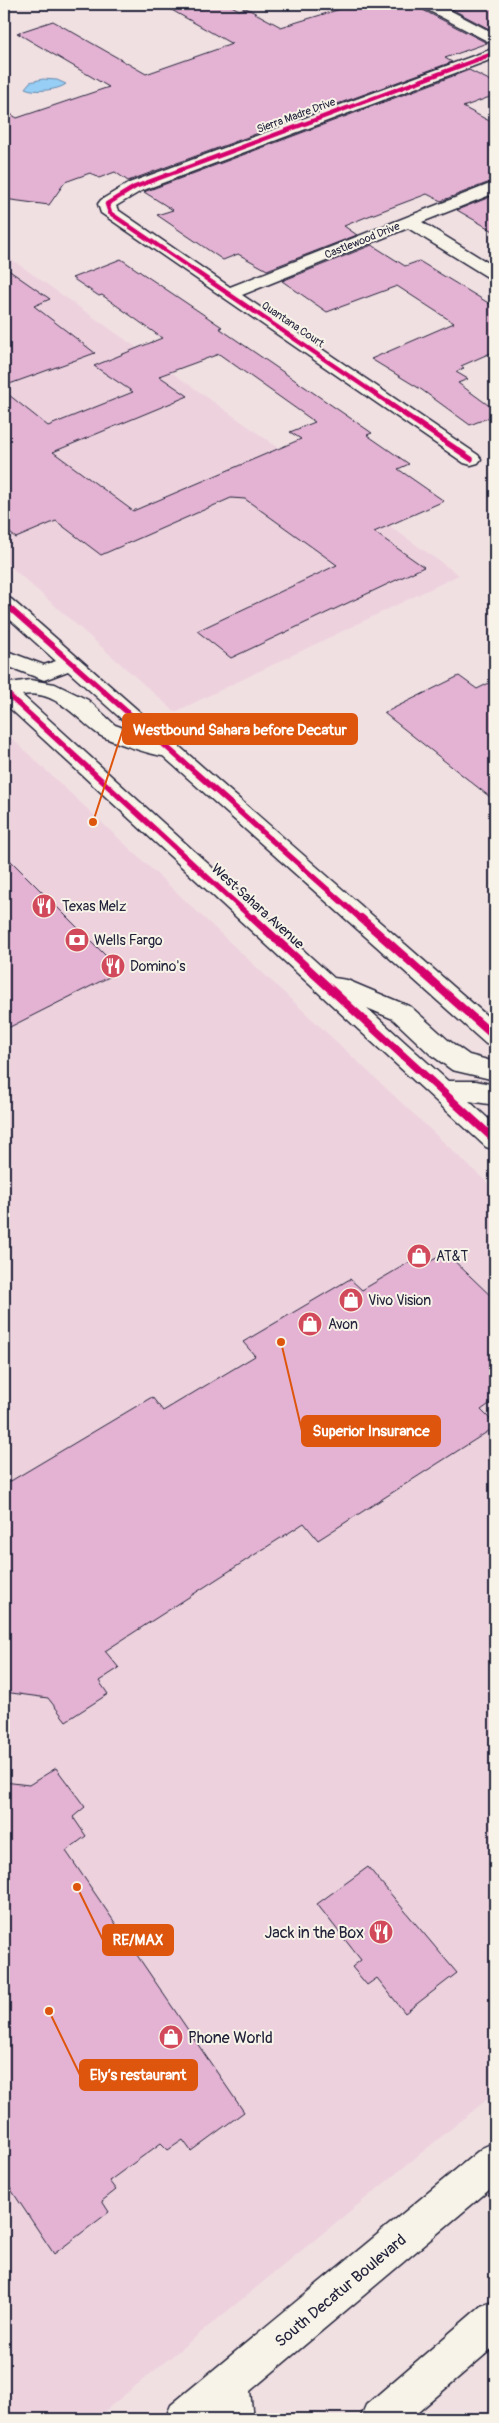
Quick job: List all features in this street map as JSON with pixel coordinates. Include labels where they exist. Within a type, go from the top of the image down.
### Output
[{"type":"main road","points":[[427,4],[495,40]]},
{"type":"main road","name":"Sierra Madre Drive","points":[[107,204],[134,187],[495,52]]},
{"type":"main road","name":"Castlewood Drive","points":[[228,294],[495,186]]},
{"type":"main road","name":"Quantana Court","points":[[107,204],[110,213],[471,459]]},
{"type":"main road","points":[[408,222],[495,274]]},
{"type":"main road","points":[[4,603],[495,1037]]},
{"type":"main road","points":[[4,657],[44,673],[72,662]]},
{"type":"main road","points":[[5,692],[30,688],[47,689],[80,705],[107,730],[173,753]]},
{"type":"main road","name":"West Sahara Avenue","points":[[5,692],[495,1140]]},
{"type":"main road","points":[[322,980],[402,1013],[439,1047],[461,1063],[495,1071]]},
{"type":"main road","points":[[442,1091],[476,1091],[495,1095]]},
{"type":"main road","name":"South Decatur Boulevard","points":[[185,2419],[231,2401],[495,2161]]},
{"type":"main road","points":[[380,2419],[495,2320]]},
{"type":"shaded area","points":[[4,254],[459,575],[175,712],[4,561]]},
{"type":"shaded area","points":[[4,731],[495,1190],[495,2093],[95,2419],[4,2419]]},
{"type":"water","points":[[43,79],[57,80],[66,84],[58,88],[46,90],[29,90],[25,88],[30,82]]},
{"type":"building","points":[[161,4],[228,4],[239,10],[246,8],[281,27],[357,4],[418,4],[421,9],[487,43],[445,58],[452,62],[128,181],[115,172],[99,178],[90,173],[65,182],[49,205],[4,199],[4,110],[17,118],[109,87],[17,33],[53,21],[146,74],[232,44]]},
{"type":"building","points":[[442,4],[495,4],[495,32]]},
{"type":"building","points":[[469,70],[495,83],[495,95],[463,107],[495,124],[495,180],[441,201],[427,194],[366,217],[344,226],[357,235],[267,270],[238,254],[223,260],[157,215],[173,210],[144,192]]},
{"type":"building","points":[[495,195],[495,232],[457,210]]},
{"type":"building","points":[[372,245],[405,266],[419,261],[495,307],[495,351],[461,366],[464,368],[456,372],[468,379],[458,383],[495,410],[495,415],[470,425],[422,390],[371,359],[454,323],[397,286],[327,312],[282,281]]},
{"type":"building","points":[[121,259],[222,327],[219,328],[372,433],[367,435],[409,464],[398,469],[444,501],[374,532],[424,567],[231,658],[197,631],[337,565],[245,499],[231,498],[101,555],[56,521],[16,538],[4,528],[4,391],[48,426],[133,392],[94,366],[162,338],[102,295],[99,296],[72,278]],"holes":[[[219,354],[315,422],[290,432],[301,439],[133,511],[53,452],[188,396],[159,376]]]},
{"type":"building","points":[[4,267],[50,299],[34,306],[95,353],[4,386]]},
{"type":"building","points":[[459,676],[477,689],[495,680],[495,801],[384,713]]},
{"type":"building","points":[[4,854],[121,971],[4,1030]]},
{"type":"building","points":[[446,1253],[495,1300],[495,1400],[481,1410],[495,1424],[495,1427],[318,1540],[304,1523],[105,1651],[119,1668],[99,1681],[108,1694],[66,1721],[48,1698],[4,1692],[4,1485],[152,1397],[163,1411],[255,1356],[243,1342],[350,1279],[362,1290],[420,1256],[427,1263]]},
{"type":"building","points":[[56,1768],[85,1807],[73,1817],[86,1836],[66,1851],[244,2112],[191,2151],[183,2140],[168,2150],[161,2143],[109,2181],[116,2190],[102,2201],[109,2212],[54,2254],[4,2179],[4,1782],[29,1785]]},
{"type":"building","name":"Jack in the Box","points":[[368,1867],[457,1973],[405,2013],[377,1978],[367,1985],[352,1967],[361,1960],[317,1904]]},
{"type":"cycle path","points":[[471,459],[110,213],[107,204],[135,187],[495,53]]},
{"type":"cycle path","points":[[4,603],[495,1037]]},
{"type":"cycle path","points":[[4,691],[495,1140]]},
{"type":"place","name":"Westbound Sahara before Decatur","points":[[93,822]]},
{"type":"place","name":"Texas Melz","points":[[44,906]]},
{"type":"place","name":"Wells Fargo","points":[[77,940]]},
{"type":"place","name":"Domino's","points":[[113,966]]},
{"type":"place","name":"AT&T","points":[[419,1256]]},
{"type":"place","name":"Vivo Vision","points":[[351,1300]]},
{"type":"place","name":"Avon","points":[[310,1324]]},
{"type":"place","name":"Superior Insurance","points":[[281,1342]]},
{"type":"place","name":"RE/MAX","points":[[77,1887]]},
{"type":"place","name":"Jack in the Box","points":[[381,1932]]},
{"type":"place","name":"Ely’s restaurant","points":[[49,2011]]},
{"type":"place","name":"Phone World","points":[[171,2037]]}]
